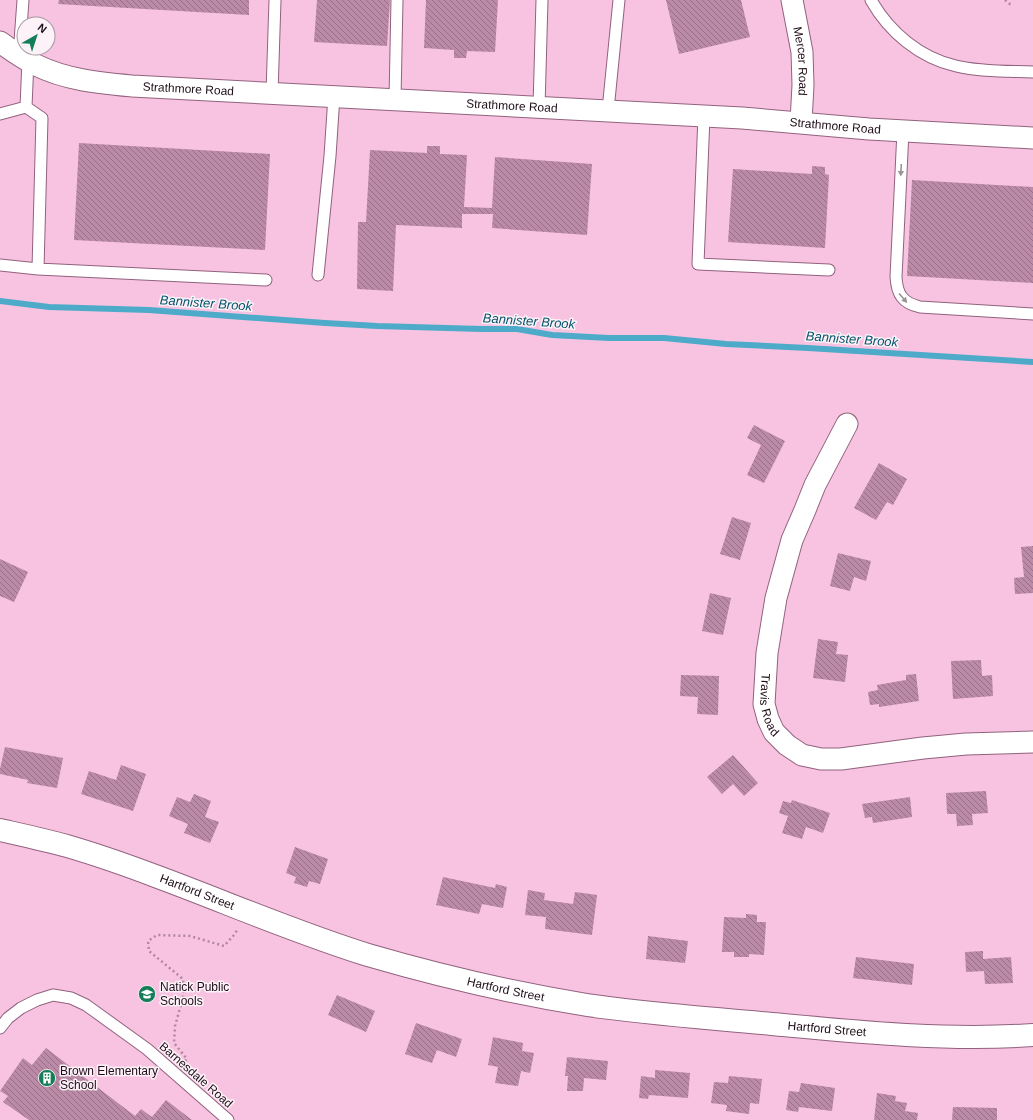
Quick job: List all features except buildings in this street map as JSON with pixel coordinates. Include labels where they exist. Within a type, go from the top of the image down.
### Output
[{"type":"street","name":"Mercer Road","points":[[792,0],[802,52],[803,85],[801,122]]},
{"type":"street","name":"Strathmore Road","points":[[0,42],[37,65],[65,76],[132,86],[608,110],[801,122],[903,131],[1033,138]]},
{"type":"street","name":"Travis Road","points":[[847,424],[802,516],[790,547],[776,598],[767,653],[764,704],[774,732],[787,745],[802,755],[821,759],[841,759],[966,744],[1033,742]]},
{"type":"street","name":"Hartford Street","points":[[0,830],[68,846],[111,860],[157,876],[325,941],[408,966],[497,988],[589,1005],[692,1017],[878,1034],[973,1038],[1033,1035]]},
{"type":"lane","points":[[23,0],[23,57],[26,107]]},
{"type":"lane","points":[[272,93],[274,0]]},
{"type":"lane","points":[[395,99],[397,0]]},
{"type":"lane","points":[[539,107],[542,0]]},
{"type":"lane","points":[[608,110],[619,0]]},
{"type":"lane","points":[[872,0],[881,16],[896,33],[935,60],[958,67],[1033,72]]},
{"type":"lane","points":[[318,274],[330,156],[334,96]]},
{"type":"lane","points":[[0,114],[26,107],[42,118],[38,270]]},
{"type":"lane","points":[[704,116],[698,264],[829,270]]},
{"type":"lane","points":[[903,131],[896,277],[898,291],[901,297],[906,302],[920,307],[1033,314]]},
{"type":"lane","points":[[0,265],[38,270],[266,280]]},
{"type":"lane","name":"Barnesdale Road","points":[[0,1028],[8,1018],[21,1008],[36,1000],[53,995],[71,998],[86,1005],[147,1049],[228,1120]]},
{"type":"path","points":[[1005,0],[1011,5]]},
{"type":"path","points":[[176,1074],[187,1059],[174,1043],[175,1026],[184,994],[183,979],[149,951],[148,941],[157,935],[190,936],[224,946],[235,934],[246,911]]},
{"type":"waterway","name":"Bannister Brook","points":[[0,301],[49,307],[149,310],[377,326],[517,329],[552,335],[609,338],[664,338],[726,344],[1033,362]]},
{"type":"place","name":"Natick Public Schools","points":[[147,994]]},
{"type":"place","name":"Brown Elementary School","points":[[47,1078]]}]
